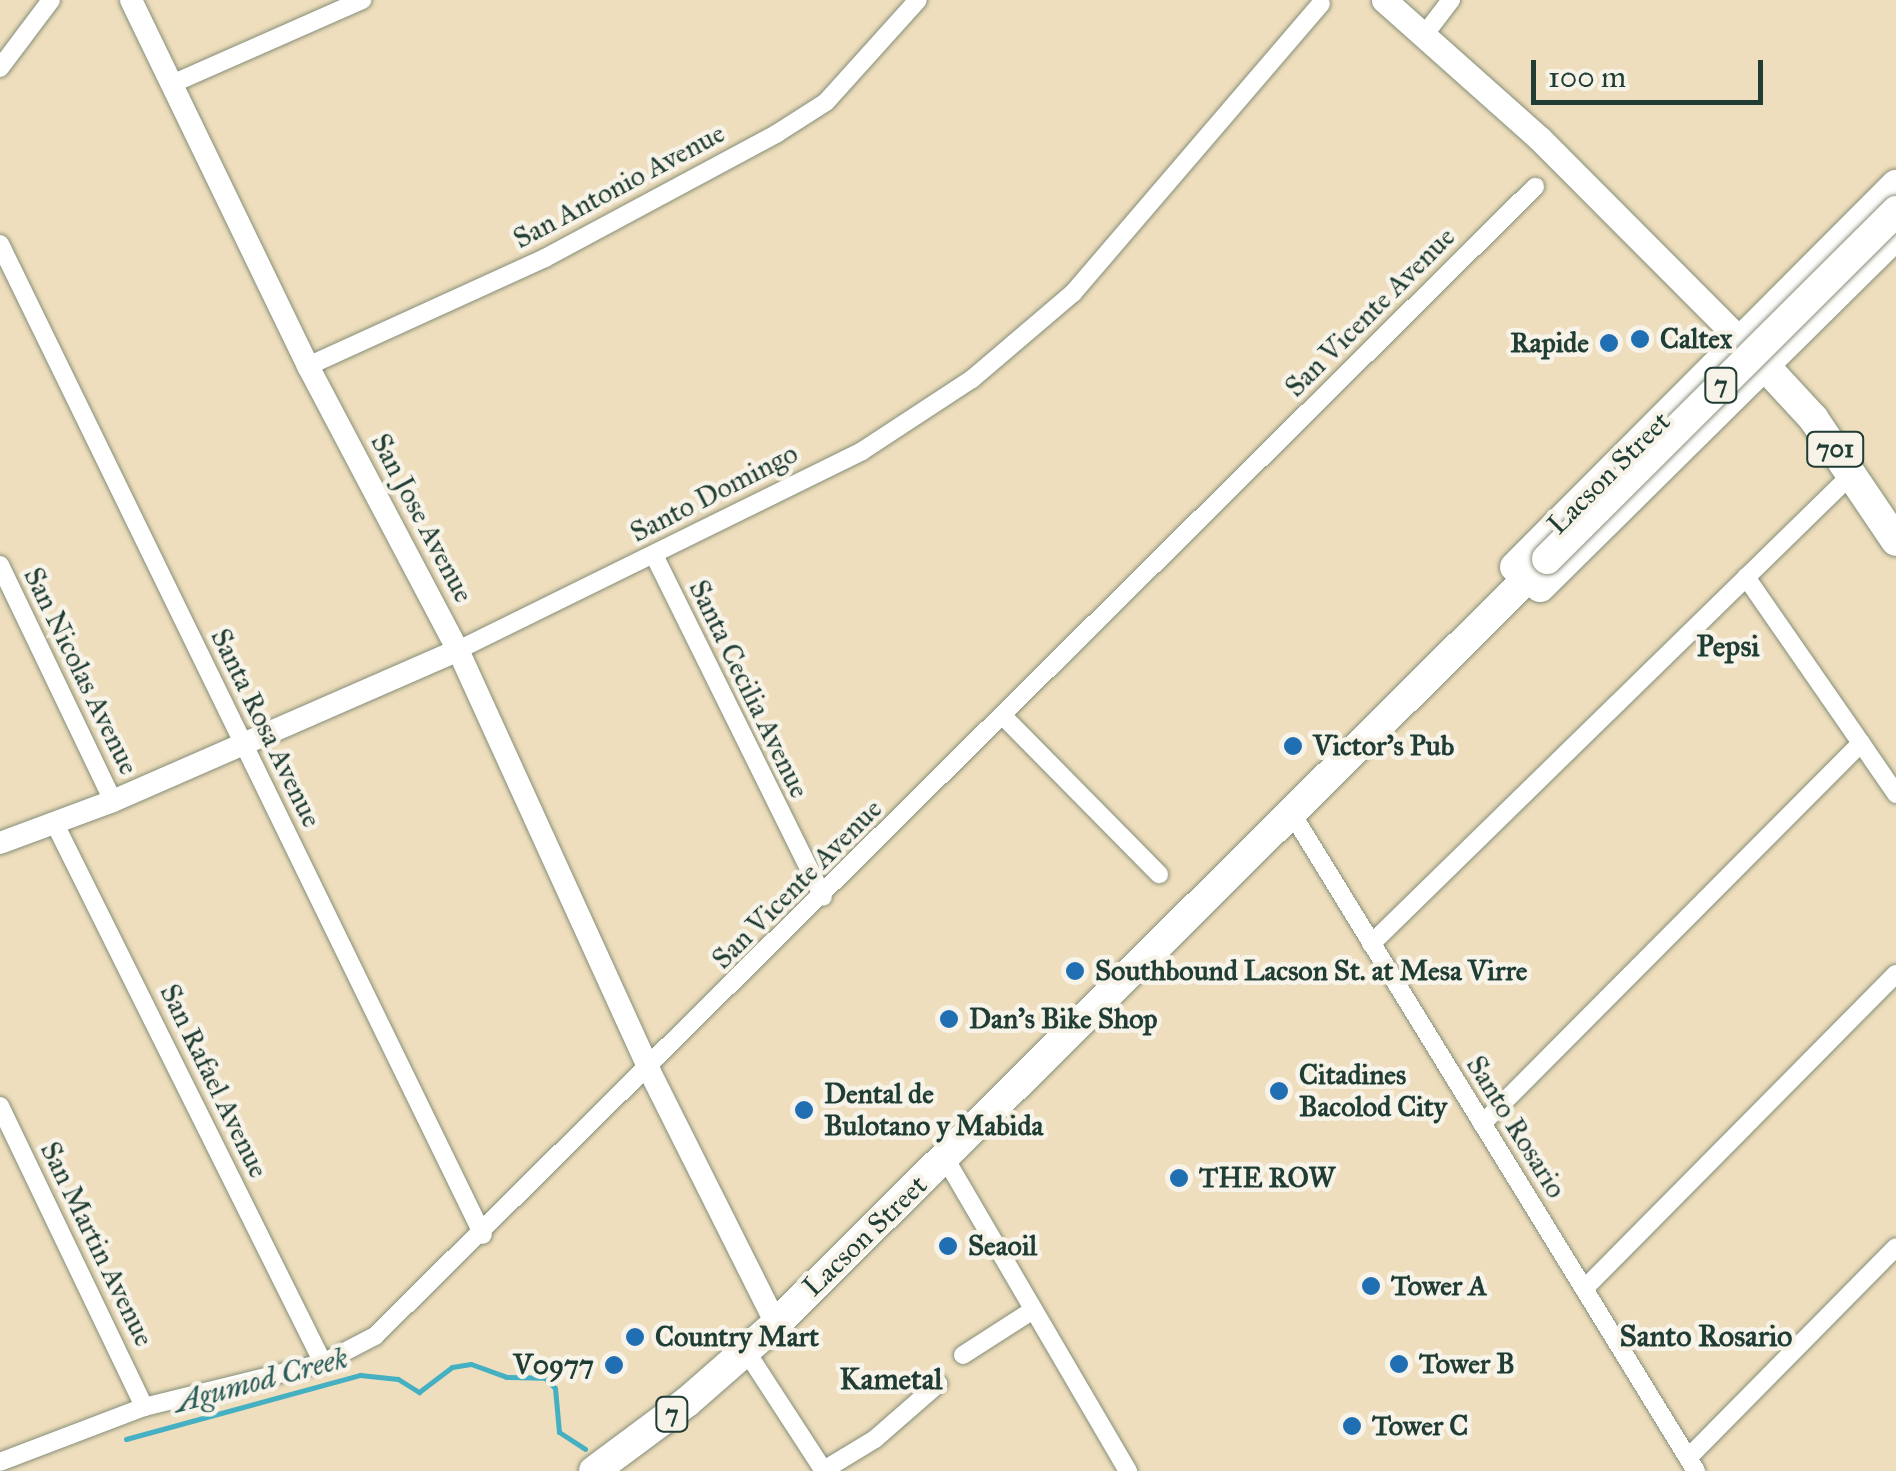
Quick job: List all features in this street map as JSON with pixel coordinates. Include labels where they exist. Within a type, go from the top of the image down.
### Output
[{"type":"main road","points":[[1384,0],[1426,34],[1764,365]]},
{"type":"main road","name":"Lacson Street","points":[[1417,684],[1471,609],[1896,185]]},
{"type":"main road","name":"Lacson Street","points":[[594,1471],[776,1324],[1896,211]]},
{"type":"main road","name":"Lacson Street","points":[[1417,684],[1494,633],[1896,235]]},
{"type":"main road","name":"701","points":[[1764,365],[1852,474],[1896,541]]},
{"type":"street","points":[[0,68],[51,0]]},
{"type":"street","name":"San Jose Avenue","points":[[131,0],[308,366],[458,650],[649,1070],[776,1324]]},
{"type":"street","points":[[174,83],[362,0]]},
{"type":"street","name":"San Antonio Avenue","points":[[308,366],[545,258],[776,134],[826,102],[918,0]]},
{"type":"street","points":[[1426,34],[1451,0]]},
{"type":"street","name":"Santo Domingo","points":[[0,842],[113,801],[458,650],[655,557],[862,451],[972,380],[1074,293],[1321,4]]},
{"type":"street","name":"San Vicente Avenue","points":[[0,1462],[144,1407],[323,1362],[375,1336],[483,1235],[1535,187]]},
{"type":"street","name":"Santa Rosa Avenue","points":[[0,244],[483,1235]]},
{"type":"street","points":[[1371,944],[1852,474]]},
{"type":"street","name":"Santa Cecilia Avenue","points":[[655,557],[823,897]]},
{"type":"street","name":"San Nicolas Avenue","points":[[0,564],[113,801]]},
{"type":"street","points":[[1746,577],[1896,794]]},
{"type":"street","points":[[1004,717],[1159,874]]},
{"type":"street","points":[[1482,1124],[1861,743]]},
{"type":"street","name":"Santo Rosario","points":[[1291,812],[1692,1464]]},
{"type":"street","name":"San Rafael Avenue","points":[[55,824],[323,1362]]},
{"type":"street","points":[[1584,1289],[1896,974]]},
{"type":"street","name":"San Martin Avenue","points":[[0,1106],[144,1407]]},
{"type":"street","points":[[945,1158],[1128,1471]]},
{"type":"street","points":[[1692,1464],[1896,1248]]},
{"type":"street","points":[[963,1355],[1033,1310]]},
{"type":"street","points":[[746,1351],[824,1470],[875,1439],[938,1384]]},
{"type":"waterway","name":"Agumod Creek","points":[[126,1439],[360,1375],[398,1379],[419,1392],[452,1367],[471,1364],[506,1377],[545,1378],[555,1388],[559,1432],[585,1449]]},
{"type":"place","name":"Caltex","points":[[1640,339]]},
{"type":"place","name":"Rapide","points":[[1609,343]]},
{"type":"place","name":"Victor's Pub","points":[[1293,746]]},
{"type":"place","name":"Southbound Lacson St. at Mesa Virre","points":[[1075,971]]},
{"type":"place","name":"Dan's Bike Shop","points":[[949,1019]]},
{"type":"place","name":"Citadines Bacolod City","points":[[1279,1091]]},
{"type":"place","name":"Dental de Bulotano y Mabida","points":[[804,1110]]},
{"type":"place","name":"THE ROW","points":[[1179,1178]]},
{"type":"place","name":"Seaoil","points":[[948,1246]]},
{"type":"place","name":"Tower A","points":[[1371,1286]]},
{"type":"place","name":"Country Mart","points":[[635,1337]]},
{"type":"place","name":"Tower B","points":[[1399,1364]]},
{"type":"place","name":"V0977","points":[[614,1365]]},
{"type":"place","name":"Tower C","points":[[1352,1426]]},
{"type":"district","name":"Pepsi","points":[[1728,646]]},
{"type":"district","name":"Santo Rosario","points":[[1706,1336]]},
{"type":"district","name":"Kametal","points":[[891,1379]]}]
